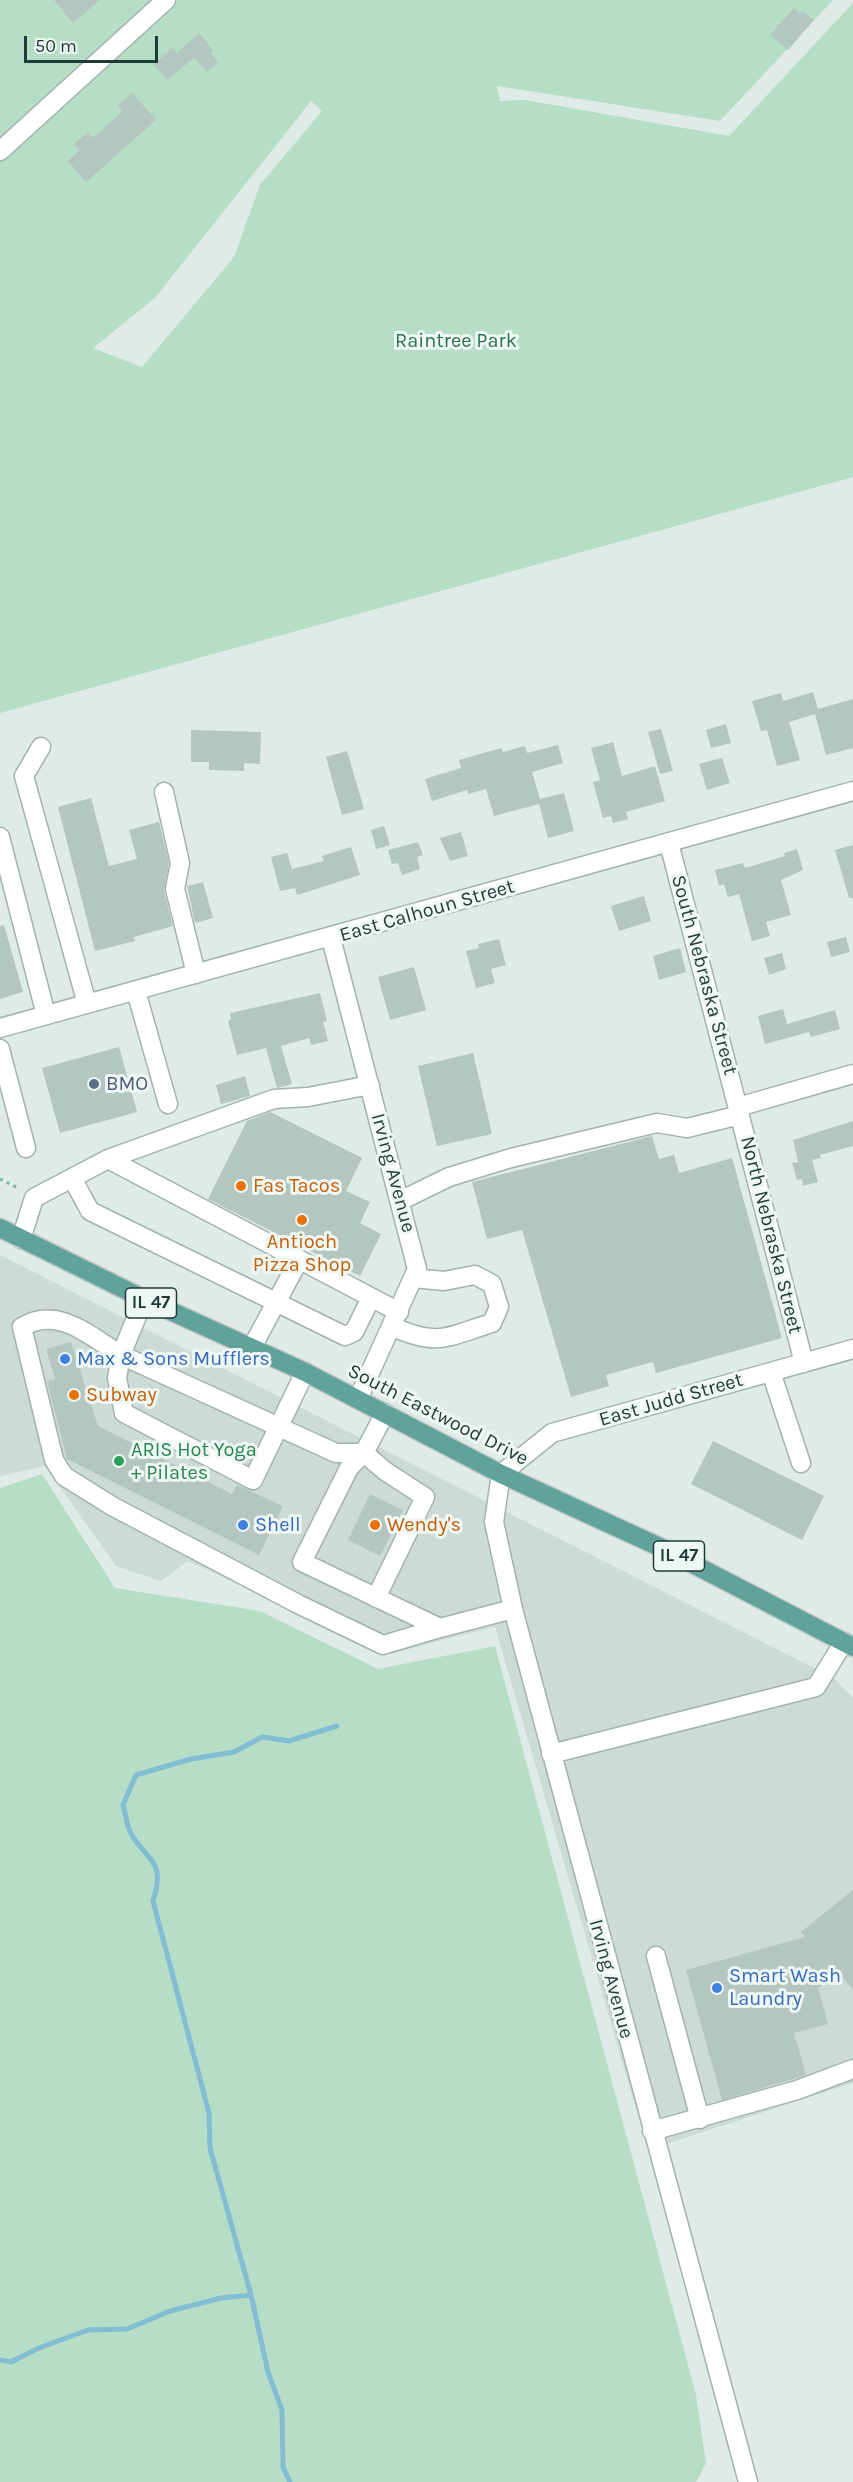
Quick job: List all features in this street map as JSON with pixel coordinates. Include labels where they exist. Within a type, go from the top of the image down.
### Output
[{"type":"main road","name":"South Eastwood Drive","points":[[0,1228],[144,1299],[305,1372],[501,1474],[664,1549],[848,1644]]},
{"type":"street","points":[[1,148],[166,0]]},
{"type":"street","points":[[41,747],[24,776],[87,1004]]},
{"type":"street","name":"East Calhoun Street","points":[[0,1028],[332,938],[853,791]]},
{"type":"street","points":[[164,792],[180,863],[175,890],[196,975]]},
{"type":"street","points":[[0,837],[46,1015]]},
{"type":"street","name":"South Nebraska Street","points":[[669,843],[739,1111]]},
{"type":"street","name":"Irving Avenue","points":[[332,938],[417,1269],[396,1320],[358,1399]]},
{"type":"street","points":[[136,991],[168,1104]]},
{"type":"street","points":[[0,1049],[27,1148]]},
{"type":"street","points":[[400,1201],[449,1177],[511,1158],[657,1123],[687,1128],[853,1074]]},
{"type":"street","points":[[21,1239],[34,1198],[108,1159],[274,1099],[308,1097],[370,1085]]},
{"type":"street","name":"North Nebraska Street","points":[[739,1111],[804,1363]]},
{"type":"street","points":[[108,1159],[371,1298],[418,1338],[435,1340],[492,1323],[499,1306],[492,1284],[476,1275],[444,1281],[413,1278]]},
{"type":"street","points":[[72,1178],[90,1211],[275,1304],[345,1336],[354,1332],[371,1298]]},
{"type":"street","points":[[251,1349],[299,1260]]},
{"type":"street","points":[[144,1299],[121,1355],[117,1378],[124,1413],[253,1480],[305,1372]]},
{"type":"street","points":[[376,1598],[425,1497],[364,1454],[336,1453],[121,1355],[67,1322],[36,1318],[22,1327],[54,1460],[64,1476],[112,1506],[288,1599],[383,1645],[434,1625],[513,1609]]},
{"type":"street","name":"East Judd Street","points":[[501,1474],[552,1433],[853,1349]]},
{"type":"street","points":[[771,1372],[801,1463]]},
{"type":"street","points":[[385,1413],[364,1454],[349,1468],[302,1562],[434,1625]]},
{"type":"street","name":"Irving Avenue","points":[[501,1474],[495,1522],[513,1609],[748,2482]]},
{"type":"street","points":[[551,1754],[816,1687],[848,1644]]},
{"type":"street","points":[[656,1956],[700,2119]]},
{"type":"street","points":[[652,2131],[797,2090],[853,2069]]},
{"type":"shaded area","points":[[0,1255],[834,1678],[853,1698],[853,2083],[648,2150],[495,1627],[388,1654],[188,1561],[161,1581],[116,1566],[45,1466],[0,1476]]},
{"type":"green space","name":"Raintree Park","points":[[0,0],[833,0],[720,121],[497,86],[500,101],[525,100],[729,136],[853,3],[853,477],[0,713]],"holes":[[[311,101],[322,111],[260,185],[234,257],[142,367],[93,348],[155,298]]]},
{"type":"green space","points":[[42,1474],[115,1588],[260,1611],[378,1669],[495,1646],[696,2395],[706,2463],[696,2482],[0,2482],[0,1488]]},
{"type":"building","points":[[54,0],[100,0],[73,23]]},
{"type":"building","points":[[794,8],[800,14],[802,11],[814,20],[788,50],[770,35]]},
{"type":"building","points":[[199,33],[213,50],[210,53],[218,62],[207,72],[194,58],[167,80],[153,64],[173,48],[177,53]]},
{"type":"building","points":[[132,93],[156,120],[86,182],[68,161],[80,150],[74,144],[88,132],[93,138],[123,111],[118,105]]},
{"type":"building","points":[[813,692],[818,709],[853,699],[853,748],[826,755],[815,714],[789,722],[800,760],[777,766],[767,730],[761,731],[752,701],[781,693],[783,701]]},
{"type":"building","points":[[726,724],[731,743],[711,748],[706,730]]},
{"type":"building","points":[[661,729],[673,771],[660,774],[648,732]]},
{"type":"building","points":[[191,730],[261,732],[260,764],[244,763],[244,771],[209,770],[209,762],[191,762]]},
{"type":"building","points":[[613,742],[622,776],[655,766],[665,801],[626,812],[628,819],[613,823],[611,816],[603,818],[593,782],[600,780],[591,748]]},
{"type":"building","points":[[558,745],[563,763],[532,772],[540,799],[564,793],[574,831],[548,838],[539,804],[494,816],[486,789],[468,794],[467,790],[432,801],[425,779],[461,768],[459,760],[501,748],[503,752],[525,746],[527,753]]},
{"type":"building","points":[[347,751],[364,809],[342,815],[326,757]]},
{"type":"building","points":[[722,758],[730,783],[707,790],[699,764]]},
{"type":"building","points":[[91,798],[109,866],[137,859],[129,830],[159,822],[169,863],[164,891],[173,926],[134,937],[135,941],[95,951],[58,807]]},
{"type":"building","points":[[384,826],[390,845],[376,849],[371,830]]},
{"type":"building","points":[[461,832],[468,856],[450,861],[440,838]]},
{"type":"building","points":[[418,842],[423,855],[417,857],[420,869],[402,875],[398,863],[392,864],[388,850]]},
{"type":"building","points":[[853,845],[853,898],[849,898],[835,850]]},
{"type":"building","points":[[351,847],[360,875],[297,895],[295,888],[280,891],[271,857],[287,853],[292,869],[324,861],[322,856]]},
{"type":"building","points":[[797,849],[803,870],[781,880],[791,915],[766,922],[770,936],[752,941],[739,894],[728,897],[724,884],[719,886],[715,870],[743,863],[745,868],[785,856],[784,853]]},
{"type":"building","points":[[203,882],[213,918],[195,923],[187,886]]},
{"type":"building","points":[[644,896],[651,921],[619,931],[611,906]]},
{"type":"building","points":[[4,925],[23,992],[0,999],[0,926]]},
{"type":"building","points":[[846,937],[850,952],[831,957],[827,942]]},
{"type":"building","points":[[499,939],[506,965],[491,969],[495,983],[476,988],[466,951],[479,948],[478,944]]},
{"type":"building","points":[[680,948],[686,972],[659,980],[653,956]]},
{"type":"building","points":[[782,953],[786,969],[769,975],[764,958]]},
{"type":"building","points":[[414,967],[426,1010],[390,1020],[378,977]]},
{"type":"building","points":[[320,993],[327,1021],[323,1022],[328,1041],[311,1045],[309,1038],[281,1046],[292,1084],[277,1088],[266,1048],[237,1055],[228,1021],[231,1020],[230,1013]]},
{"type":"building","points":[[783,1009],[787,1024],[835,1010],[840,1029],[811,1037],[809,1032],[765,1044],[758,1016]]},
{"type":"building","points":[[119,1047],[137,1112],[60,1133],[42,1068]]},
{"type":"building","points":[[473,1053],[492,1134],[437,1146],[418,1066]]},
{"type":"building","points":[[245,1076],[250,1096],[221,1104],[216,1085]]},
{"type":"building","points":[[270,1112],[362,1158],[346,1191],[370,1202],[360,1223],[381,1234],[360,1276],[208,1199],[247,1121]]},
{"type":"building","points":[[853,1121],[853,1146],[820,1155],[821,1158],[812,1160],[818,1182],[803,1186],[802,1179],[797,1180],[792,1163],[798,1162],[793,1140]]},
{"type":"building","points":[[652,1136],[659,1159],[674,1155],[679,1173],[732,1158],[782,1338],[656,1373],[653,1362],[606,1375],[609,1386],[571,1397],[522,1230],[487,1239],[472,1182]]},
{"type":"building","points":[[71,1342],[98,1426],[232,1494],[237,1485],[283,1506],[259,1555],[67,1459],[47,1381],[55,1379],[46,1349]]},
{"type":"building","points":[[713,1441],[824,1496],[802,1540],[691,1484]]},
{"type":"building","name":"Wendy's","points":[[370,1494],[403,1510],[380,1556],[348,1540]]},
{"type":"building","points":[[853,1890],[853,1990],[838,1972],[818,1988],[828,2024],[794,2033],[806,2075],[722,2100],[686,1970],[805,1937],[801,1932]]},
{"type":"waterway","points":[[290,2482],[283,2467],[282,2410],[268,2372],[251,2295],[210,2148],[209,2113],[153,1901],[157,1871],[131,1834],[123,1805],[136,1775],[191,1759],[234,1752],[262,1737],[289,1741],[337,1726]]},
{"type":"waterway","points":[[0,2360],[11,2362],[39,2348],[88,2330],[127,2329],[170,2311],[221,2298],[251,2295]]},
{"type":"place","name":"BMO","points":[[94,1084]]},
{"type":"place","name":"Fas Tacos","points":[[241,1186]]},
{"type":"place","name":"Antioch Pizza Shop","points":[[302,1220]]},
{"type":"place","name":"Max & Sons Mufflers","points":[[65,1359]]},
{"type":"place","name":"Subway","points":[[74,1395]]},
{"type":"place","name":"ARIS Hot Yoga + Pilates","points":[[119,1461]]},
{"type":"place","name":"Shell","points":[[243,1525]]},
{"type":"place","name":"Wendy's","points":[[375,1525]]},
{"type":"place","name":"Smart Wash Laundry","points":[[717,1988]]}]
